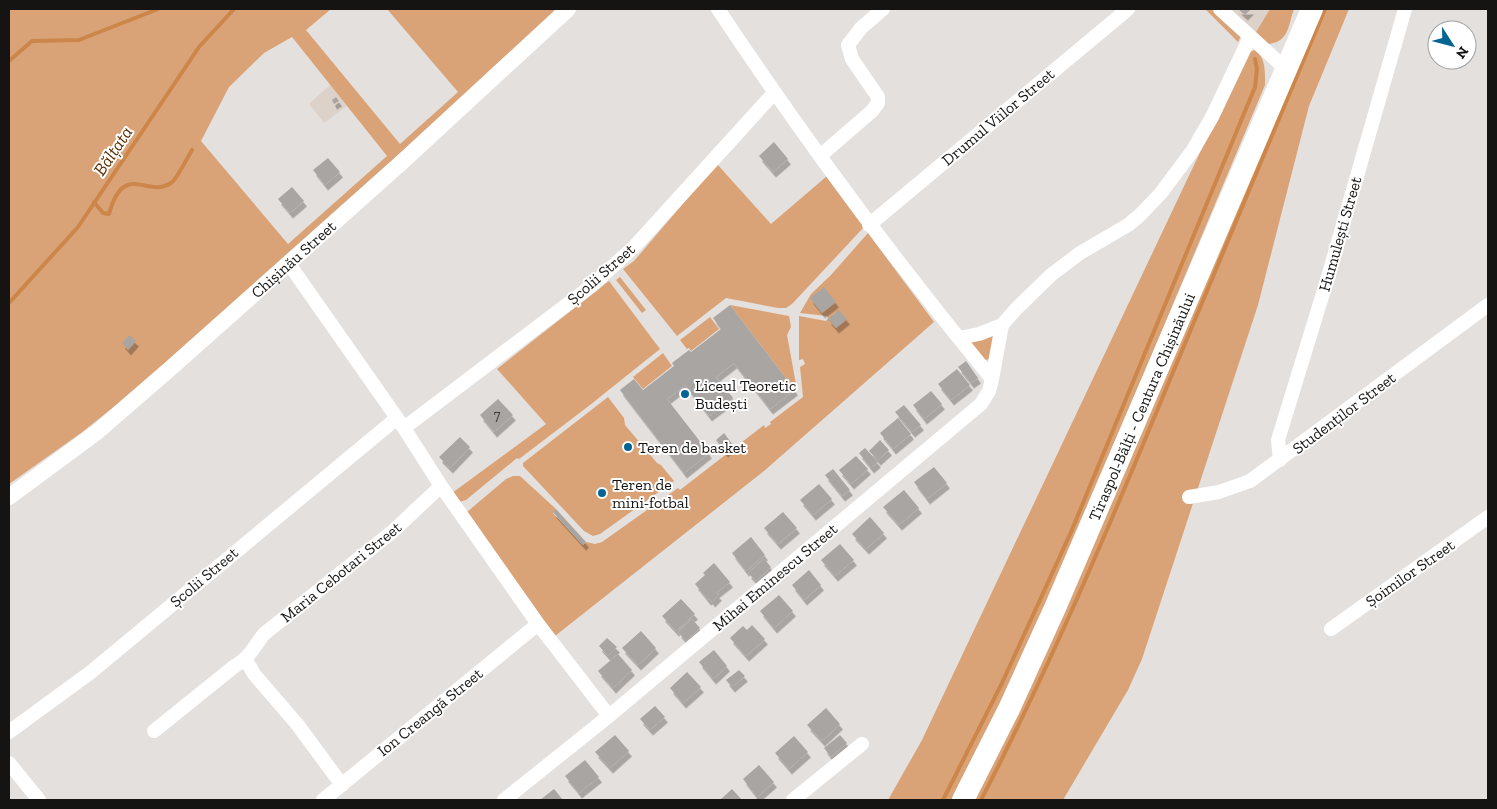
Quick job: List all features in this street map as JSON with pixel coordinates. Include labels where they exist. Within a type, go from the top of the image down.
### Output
[{"type":"highway","name":"Tiraspol-Bălţi - Centura Chișinăului","points":[[963,800],[1009,709],[1055,608],[1312,9]]},
{"type":"street","name":"Chișinău Street","points":[[9,497],[97,432],[289,264],[568,9]]},
{"type":"street","points":[[718,9],[774,93],[869,224],[992,379]]},
{"type":"street","points":[[820,156],[872,111],[878,103],[878,97],[852,59],[848,45],[861,28],[883,9]]},
{"type":"street","name":"Drumul Viilor Street","points":[[869,224],[1128,9]]},
{"type":"street","points":[[1220,9],[1286,70]]},
{"type":"street","name":"Humulești Street","points":[[1280,460],[1278,440],[1328,277],[1405,9]]},
{"type":"street","points":[[959,338],[979,334],[1002,325],[1016,309],[1065,263],[1128,225],[1140,215],[1160,193],[1193,150],[1212,117],[1250,37]]},
{"type":"street","name":"Școlii Street","points":[[9,732],[91,672],[401,423],[590,286],[634,246],[774,93]]},
{"type":"street","points":[[289,264],[401,423],[441,486],[538,624],[609,716]]},
{"type":"street","name":"Studenților Street","points":[[1189,497],[1219,492],[1250,481],[1488,305]]},
{"type":"street","name":"Mihai Eminescu Street","points":[[504,800],[609,716],[974,411],[989,391],[1002,325]]},
{"type":"street","name":"Maria Cebotari Street","points":[[154,731],[236,665],[246,660],[264,634],[392,532],[441,486]]},
{"type":"street","name":"Șoimilor Street","points":[[1331,629],[1488,518]]},
{"type":"street","name":"Ion Creangă Street","points":[[323,800],[538,624]]},
{"type":"street","points":[[246,660],[254,674],[297,724],[342,785]]},
{"type":"street","points":[[793,800],[862,744]]},
{"type":"street","points":[[9,763],[39,800]]},
{"type":"shaded area","points":[[9,9],[331,9],[306,30],[400,144],[458,92],[387,9],[560,9],[154,375],[81,433],[9,484]],"holes":[[[292,37],[387,156],[288,244],[201,141],[229,87],[264,53]]]},
{"type":"shaded area","points":[[1205,9],[1214,9],[1241,36],[1238,42]]},
{"type":"shaded area","points":[[1231,9],[1270,9],[1256,32]]},
{"type":"shaded area","points":[[1270,9],[1294,9],[1284,37],[1275,43],[1268,44],[1256,32]]},
{"type":"shaded area","points":[[1317,9],[1349,9],[1309,106],[1258,305],[1142,659],[1128,690],[1063,800],[969,800]]},
{"type":"shaded area","points":[[1255,50],[1263,61],[1265,85],[1067,557],[1005,696],[952,800],[888,800],[922,740],[1247,53]]},
{"type":"shaded area","points":[[330,85],[347,106],[324,123],[309,104]]},
{"type":"shaded area","points":[[717,164],[771,224],[827,176],[864,227],[792,304],[786,308],[726,298],[677,336],[623,269],[634,261]]},
{"type":"shaded area","points":[[868,233],[934,322],[764,471],[555,636],[467,512],[506,479],[520,476],[556,509],[553,513],[583,545],[586,542],[595,544],[602,542],[678,488],[680,490],[764,425],[765,428],[771,424],[770,422],[803,397],[800,367],[805,364],[803,359],[799,360],[799,316],[826,321],[828,318],[827,316],[800,313],[811,294],[831,275]]},
{"type":"shaded area","points":[[620,277],[646,310],[642,313],[616,280]]},
{"type":"shaded area","points":[[609,281],[660,349],[590,405],[519,459],[517,458],[466,500],[459,502],[452,493],[546,424],[497,369]]},
{"type":"shaded area","points":[[730,305],[789,316],[791,327],[787,335],[796,384],[795,390]]},
{"type":"shaded area","points":[[710,317],[719,329],[691,351],[689,348],[687,349],[680,340]]},
{"type":"shaded area","points":[[996,333],[992,359],[984,360],[969,343]]},
{"type":"shaded area","points":[[663,353],[672,366],[643,389],[633,377]]},
{"type":"shaded area","points":[[608,397],[624,418],[625,425],[674,481],[600,534],[593,536],[584,531],[523,466],[523,463]]},
{"type":"building","points":[[1238,9],[1251,9],[1245,15]]},
{"type":"building","points":[[336,97],[339,101],[334,104],[332,100]]},
{"type":"building","points":[[774,142],[788,159],[773,172],[759,156]]},
{"type":"building","points":[[328,158],[340,172],[325,185],[313,170]]},
{"type":"building","points":[[292,187],[304,201],[290,213],[278,199]]},
{"type":"building","points":[[824,287],[836,302],[822,313],[810,298]]},
{"type":"building","points":[[730,305],[795,390],[770,409],[734,363],[716,377],[733,398],[709,416],[685,385],[667,399],[709,453],[684,473],[620,390],[634,379],[643,390],[674,366],[672,363],[689,350],[691,352],[721,329],[713,318]]},
{"type":"building","points":[[839,310],[847,319],[836,328],[828,319]]},
{"type":"building","points":[[129,335],[136,341],[128,350],[122,343]]},
{"type":"building","points":[[966,361],[978,378],[971,383],[958,367]]},
{"type":"building","points":[[957,369],[970,385],[951,400],[938,384]]},
{"type":"building","points":[[931,391],[942,404],[924,419],[913,405]]},
{"type":"building","points":[[498,399],[513,415],[494,432],[480,415]]},
{"type":"building","points":[[904,405],[921,425],[912,432],[895,412]]},
{"type":"building","points":[[898,418],[911,434],[893,449],[880,433]]},
{"type":"building","points":[[724,433],[733,445],[725,452],[716,440]]},
{"type":"building","points":[[460,437],[470,447],[450,468],[439,457]]},
{"type":"building","points":[[880,440],[889,450],[878,460],[869,451]]},
{"type":"building","points":[[865,448],[878,462],[871,468],[859,453]]},
{"type":"building","points":[[856,456],[868,469],[851,484],[839,470]]},
{"type":"building","points":[[934,467],[947,483],[927,499],[914,482]]},
{"type":"building","points":[[833,469],[850,490],[842,496],[825,475]]},
{"type":"building","points":[[819,484],[832,499],[813,515],[800,500]]},
{"type":"building","points":[[904,490],[919,508],[899,525],[883,507]]},
{"type":"building","points":[[556,509],[586,542],[583,545],[553,512]]},
{"type":"building","points":[[783,512],[797,528],[778,544],[764,528]]},
{"type":"building","points":[[870,517],[884,533],[866,549],[852,534]]},
{"type":"building","points":[[751,537],[765,555],[746,571],[732,553]]},
{"type":"building","points":[[840,544],[854,560],[835,576],[821,560]]},
{"type":"building","points":[[764,559],[771,567],[756,581],[748,573]]},
{"type":"building","points":[[714,563],[730,582],[716,593],[719,595],[712,602],[710,599],[708,600],[695,584]]},
{"type":"building","points":[[809,570],[821,585],[804,600],[792,585]]},
{"type":"building","points":[[779,595],[793,611],[774,628],[760,611]]},
{"type":"building","points":[[681,599],[695,614],[676,631],[662,616]]},
{"type":"building","points":[[692,619],[700,628],[686,641],[678,632]]},
{"type":"building","points":[[752,625],[765,639],[746,656],[730,638],[743,626],[747,630]]},
{"type":"building","points":[[641,631],[656,648],[638,665],[622,648]]},
{"type":"building","points":[[607,638],[617,647],[608,656],[599,646]]},
{"type":"building","points":[[714,650],[727,666],[713,679],[699,662]]},
{"type":"building","points":[[618,654],[632,670],[613,688],[598,671]]},
{"type":"building","points":[[739,670],[745,676],[732,687],[726,680]]},
{"type":"building","points":[[687,672],[701,687],[683,703],[670,688]]},
{"type":"building","points":[[655,706],[665,717],[650,730],[640,719]]},
{"type":"building","points":[[826,708],[840,724],[822,741],[807,725]]},
{"type":"building","points":[[615,735],[629,751],[610,768],[595,752]]},
{"type":"building","points":[[840,735],[847,743],[831,757],[824,748]]},
{"type":"building","points":[[794,736],[808,752],[789,769],[775,753]]},
{"type":"building","points":[[585,760],[599,777],[579,793],[565,776]]},
{"type":"building","points":[[759,765],[774,782],[757,797],[743,779]]},
{"type":"building","points":[[554,789],[563,800],[540,800]]},
{"type":"building","points":[[732,789],[742,800],[720,800]]},
{"type":"waterway","points":[[9,61],[32,41],[79,40],[158,9]]},
{"type":"waterway","name":"Bălţata","points":[[9,303],[78,227],[199,47],[234,9]]},
{"type":"waterway","points":[[981,800],[1057,644],[1104,538],[1325,9]]},
{"type":"waterway","points":[[943,800],[1002,683],[1071,532],[1255,87],[1257,69],[1255,59]]},
{"type":"waterway","points":[[94,202],[103,213],[109,214],[115,198],[122,189],[129,185],[162,187],[171,183],[192,150]]},
{"type":"place","name":"Liceul Teoretic Budești","points":[[685,394]]},
{"type":"place","name":"Teren de basket","points":[[628,447]]},
{"type":"place","name":"Teren de mini-fotbal","points":[[602,493]]}]
